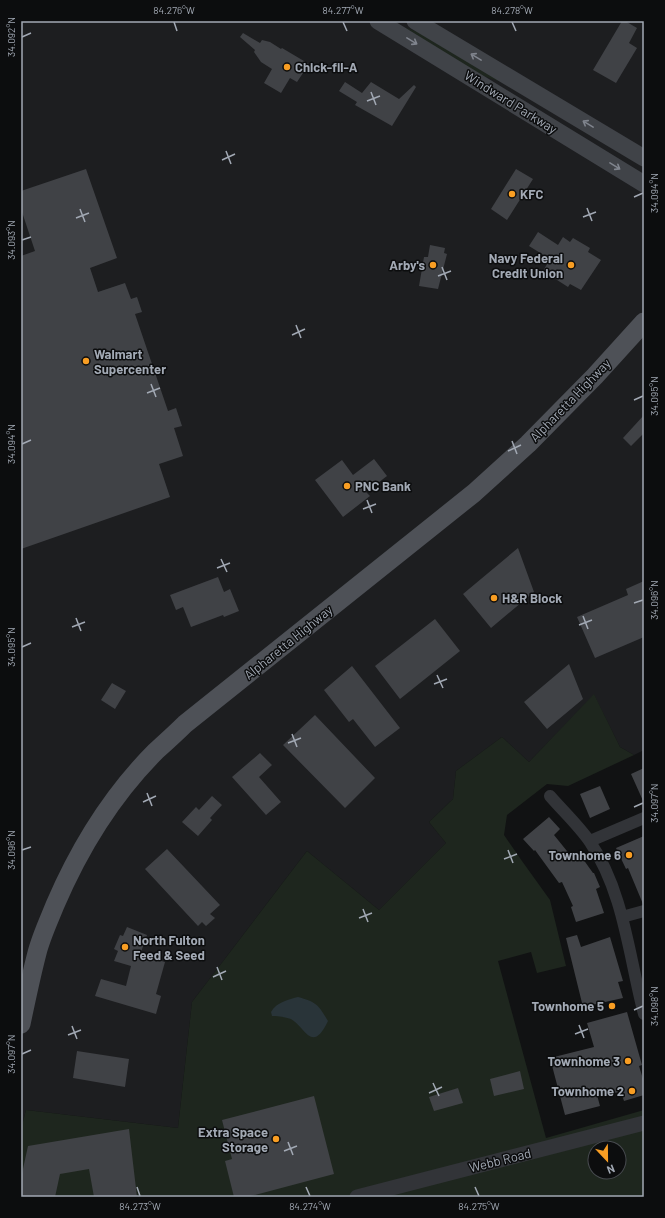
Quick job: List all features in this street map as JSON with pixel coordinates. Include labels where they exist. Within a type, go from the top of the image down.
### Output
[{"type":"main road","name":"Windward Parkway","points":[[378,21],[644,184]]},
{"type":"main road","name":"Windward Parkway","points":[[415,21],[644,158]]},
{"type":"main road","name":"Alpharetta Highway","points":[[21,1024],[37,952],[52,911],[68,877],[77,858],[101,820],[122,791],[143,766],[185,724],[474,493],[528,444],[595,376],[644,322]]},
{"type":"street","points":[[550,796],[590,842],[601,860],[614,890],[622,917],[635,980],[644,1014]]},
{"type":"street","points":[[590,842],[644,818]]},
{"type":"street","points":[[622,917],[644,911]]},
{"type":"street","name":"Webb Road","points":[[357,1197],[644,1123]]},
{"type":"shaded area","points":[[21,21],[644,21],[644,750],[634,755],[620,747],[594,695],[529,762],[502,737],[456,771],[453,799],[429,822],[446,843],[379,910],[307,851],[192,1002],[178,1128],[26,1110],[21,1129]]},
{"type":"shaded area","points":[[404,27],[426,35],[505,83],[477,74]]},
{"type":"shaded area","points":[[594,694],[620,747],[634,755],[568,786],[547,784],[507,815],[504,835],[550,900],[566,966],[537,973],[531,952],[498,961],[546,1138],[644,1110],[644,1197],[21,1197],[21,1129],[26,1110],[178,1128],[192,1002],[307,851],[379,910],[446,843],[429,822],[453,799],[456,771],[502,737],[529,762]]},
{"type":"shaded area","points":[[298,997],[316,1004],[328,1021],[318,1036],[309,1036],[291,1019],[272,1016],[271,1012],[276,1006]]},
{"type":"building","points":[[622,21],[625,21],[637,28],[629,43],[637,48],[616,83],[593,70]]},
{"type":"building","name":"Chick-fil-A","points":[[243,33],[260,43],[262,40],[270,42],[309,64],[297,82],[290,78],[281,93],[264,83],[272,69],[261,62],[254,52],[255,50],[240,37]]},
{"type":"building","points":[[345,82],[362,93],[371,82],[399,99],[414,85],[416,87],[392,126],[355,105],[357,102],[339,91]]},
{"type":"building","name":"Walmart Supercenter","points":[[86,169],[117,258],[90,268],[98,292],[125,283],[131,299],[137,297],[142,312],[135,314],[168,411],[176,408],[182,426],[174,428],[183,456],[159,464],[170,497],[21,549],[21,256],[35,251],[21,209],[21,191]]},
{"type":"building","name":"KFC","points":[[516,169],[533,179],[507,220],[491,209]]},
{"type":"building","name":"Navy Federal Credit Union","points":[[538,232],[558,245],[563,237],[570,242],[573,238],[590,248],[588,252],[601,260],[581,290],[570,284],[568,287],[543,271],[550,259],[529,246]]},
{"type":"building","name":"Arby's","points":[[430,245],[445,248],[444,253],[447,254],[438,289],[419,286],[424,257],[428,257]]},
{"type":"building","points":[[644,415],[644,433],[631,446],[623,438]]},
{"type":"building","name":"PNC Bank","points":[[374,459],[387,476],[366,492],[370,496],[343,517],[315,480],[342,460],[353,475]]},
{"type":"building","points":[[518,548],[534,592],[491,628],[463,594]]},
{"type":"building","points":[[218,577],[224,592],[230,589],[239,611],[224,617],[223,615],[191,627],[183,607],[176,610],[170,595]]},
{"type":"building","points":[[644,581],[644,637],[595,658],[577,617],[628,595],[626,589]]},
{"type":"building","points":[[435,619],[460,651],[400,699],[375,666]]},
{"type":"building","points":[[569,664],[583,699],[547,729],[524,702]]},
{"type":"building","points":[[352,666],[400,728],[375,747],[353,719],[349,722],[324,690]]},
{"type":"building","points":[[112,683],[126,691],[115,709],[101,700]]},
{"type":"building","points":[[315,715],[375,778],[345,808],[283,745]]},
{"type":"building","points":[[260,753],[272,765],[259,777],[281,802],[266,815],[232,777]]},
{"type":"building","points":[[644,768],[644,803],[631,774]]},
{"type":"building","points":[[600,786],[610,809],[590,818],[580,794]]},
{"type":"building","points":[[212,796],[222,805],[210,818],[212,820],[198,836],[182,822],[196,807],[199,810]]},
{"type":"building","points":[[549,817],[560,829],[554,835],[571,856],[578,852],[594,873],[600,887],[596,889],[604,913],[576,922],[571,907],[573,906],[562,882],[559,883],[535,850],[534,851],[523,839]]},
{"type":"building","points":[[644,836],[643,904],[628,868],[626,869],[616,848]]},
{"type":"building","points":[[167,849],[220,905],[210,914],[215,918],[206,926],[202,922],[198,926],[145,869]]},
{"type":"building","points":[[127,927],[147,935],[140,955],[165,962],[156,994],[161,996],[156,1014],[95,996],[101,979],[126,986],[131,966],[114,961],[118,951],[114,949],[120,935],[123,936]]},
{"type":"building","points":[[577,935],[581,947],[610,937],[623,981],[618,982],[623,998],[583,1007],[566,938]]},
{"type":"building","points":[[627,1012],[642,1065],[639,1066],[644,1082],[644,1095],[624,1101],[621,1092],[597,1095],[600,1106],[565,1115],[550,1058],[594,1047],[587,1023]]},
{"type":"building","points":[[77,1051],[129,1059],[125,1087],[73,1078]]},
{"type":"building","points":[[520,1071],[524,1089],[494,1096],[490,1079]]},
{"type":"building","points":[[458,1088],[463,1103],[434,1111],[429,1097]]},
{"type":"building","name":"Extra Space Storage","points":[[314,1096],[334,1174],[247,1197],[234,1197],[225,1161],[232,1159],[222,1120]]},
{"type":"building","points":[[129,1129],[137,1197],[94,1197],[89,1169],[60,1174],[55,1197],[21,1197],[21,1178],[28,1146]]},
{"type":"place","name":"Chick-fil-A","points":[[287,67]]},
{"type":"place","name":"KFC","points":[[512,194]]},
{"type":"place","name":"Arby's","points":[[433,265]]},
{"type":"place","name":"Navy Federal Credit Union","points":[[571,265]]},
{"type":"place","name":"Walmart Supercenter","points":[[86,361]]},
{"type":"place","name":"PNC Bank","points":[[347,486]]},
{"type":"place","name":"H&R Block","points":[[494,598]]},
{"type":"place","name":"Townhome 6","points":[[629,855]]},
{"type":"place","name":"North Fulton Feed & Seed","points":[[125,947]]},
{"type":"place","name":"Townhome 5","points":[[612,1006]]},
{"type":"place","name":"Townhome 3","points":[[628,1061]]},
{"type":"place","name":"Townhome 2","points":[[632,1091]]},
{"type":"place","name":"Extra Space Storage","points":[[276,1139]]}]
